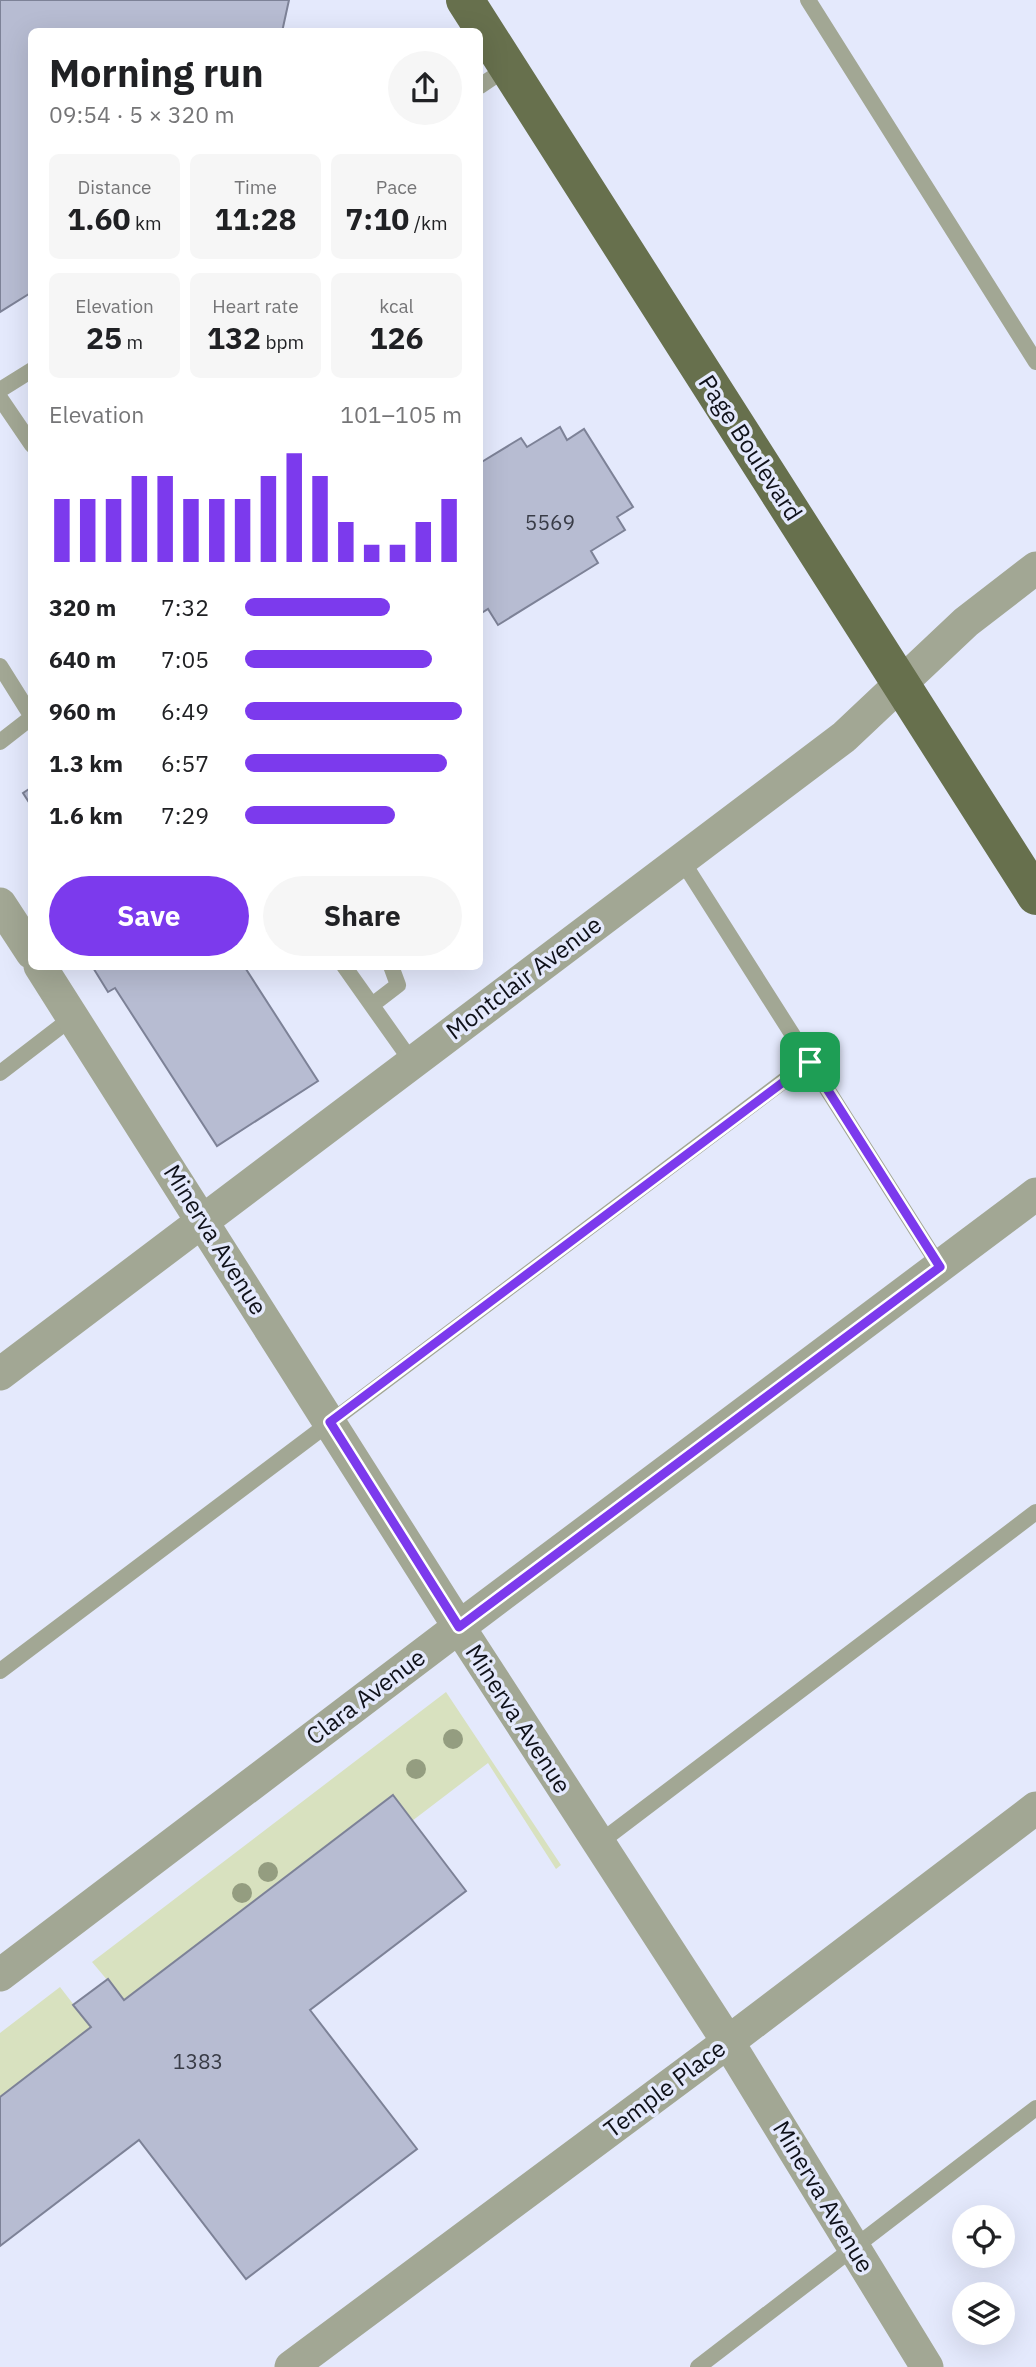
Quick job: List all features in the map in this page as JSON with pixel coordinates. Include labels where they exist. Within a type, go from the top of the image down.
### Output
[{"type":"main road","name":"Page Boulevard","points":[[464,0],[475,28]]},
{"type":"main road","name":"Page Boulevard","points":[[483,50],[493,77],[900,683],[1036,896]]},
{"type":"street","name":"Montclair Avenue","points":[[0,1374],[844,737],[966,622],[1036,568]]},
{"type":"street","points":[[0,904],[28,947]]},
{"type":"street","name":"Minerva Avenue","points":[[43,970],[459,1627],[728,2042],[926,2367]]},
{"type":"street","name":"Clara Avenue","points":[[0,1975],[1036,1195]]},
{"type":"street","name":"Temple Place","points":[[291,2367],[728,2042],[1036,1808]]},
{"type":"lane","points":[[808,0],[1036,362]]},
{"type":"lane","points":[[0,390],[28,372]]},
{"type":"lane","points":[[0,398],[28,439]]},
{"type":"lane","points":[[0,666],[28,711]]},
{"type":"lane","points":[[0,742],[28,720]]},
{"type":"lane","points":[[681,859],[940,1267]]},
{"type":"lane","points":[[347,970],[412,1062]]},
{"type":"lane","points":[[372,1005],[398,985],[392,970]]},
{"type":"lane","points":[[0,1073],[72,1017]]},
{"type":"lane","points":[[0,1671],[810,1062]]},
{"type":"lane","points":[[599,1843],[1036,1512]]},
{"type":"lane","points":[[698,2367],[1036,2108]]},
{"type":"green space","points":[[446,1692],[561,1865],[556,1869],[488,1763],[412,1821],[392,1795],[124,2000],[92,1962]]},
{"type":"green space","points":[[60,1987],[91,2027],[0,2097],[0,2033]]},
{"type":"building","points":[[0,0],[289,0],[283,28],[28,28],[28,294],[0,312]]},
{"type":"building","points":[[560,427],[567,440],[584,429],[633,507],[617,517],[625,530],[591,551],[598,563],[498,625],[488,609],[483,612],[483,461],[521,438],[527,447]]},
{"type":"building","points":[[94,970],[247,970],[318,1081],[217,1146],[115,988],[108,992]]},
{"type":"building","points":[[393,1795],[466,1891],[310,2010],[417,2149],[246,2279],[139,2140],[0,2246],[0,2097],[91,2027],[73,2005],[108,1979],[124,2000]]},
{"type":"route","points":[[810,1062],[940,1267],[459,1627],[330,1422],[810,1062]]}]
